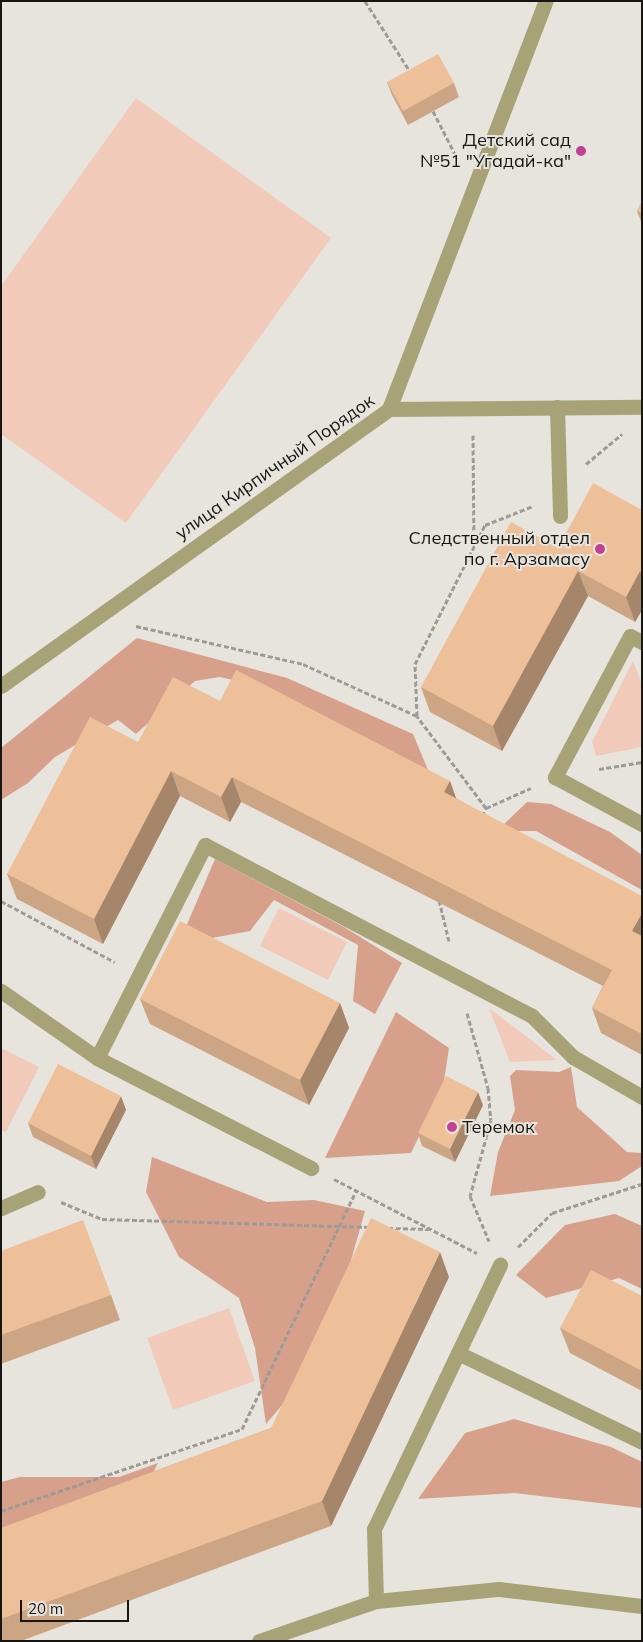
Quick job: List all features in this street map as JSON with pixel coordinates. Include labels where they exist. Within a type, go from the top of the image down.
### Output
[{"type":"street","points":[[389,409],[476,192],[546,1]]},
{"type":"street","name":"улица Кирпичный Порядок","points":[[1,686],[389,409],[642,407]]},
{"type":"street","points":[[557,408],[560,516]]},
{"type":"street","points":[[642,642],[630,636],[555,777],[642,824]]},
{"type":"street","points":[[98,1058],[206,845],[458,975],[532,1016],[573,1057],[642,1097]]},
{"type":"street","points":[[1,992],[98,1058],[311,1168]]},
{"type":"street","points":[[1,1208],[38,1192]]},
{"type":"street","points":[[376,1601],[374,1529],[500,1265]]},
{"type":"street","points":[[458,1353],[642,1442]]},
{"type":"street","points":[[259,1641],[376,1601],[499,1590],[642,1606]]},
{"type":"path","points":[[365,1],[417,82]]},
{"type":"path","points":[[433,111],[476,192]]},
{"type":"path","points":[[472,408],[474,547]]},
{"type":"path","points":[[416,716],[415,664],[485,525],[535,505],[630,428]]},
{"type":"path","points":[[136,626],[303,664],[416,716],[486,808]]},
{"type":"path","points":[[477,825],[486,808],[555,777]]},
{"type":"path","points":[[442,894],[438,902],[488,1088],[491,1120],[470,1196],[500,1265]]},
{"type":"path","points":[[1,900],[140,975]]},
{"type":"path","points":[[311,1168],[500,1265]]},
{"type":"path","points":[[500,1265],[552,1213],[642,1184]]},
{"type":"path","points":[[1,1511],[242,1429],[356,1191]]},
{"type":"path","points":[[38,1192],[102,1219],[376,1227]]},
{"type":"path","points":[[385,1228],[430,1229]]},
{"type":"shaded area","points":[[136,98],[331,238],[126,523],[1,434],[1,286]]},
{"type":"shaded area","points":[[137,638],[287,678],[413,734],[430,775],[255,685],[220,677],[195,681],[136,734],[118,720],[55,757],[28,783],[1,800],[1,748]]},
{"type":"shaded area","points":[[633,661],[642,684],[642,747],[596,756],[592,742]]},
{"type":"shaded area","points":[[527,802],[551,804],[610,832],[642,855],[642,890],[536,831],[497,831]]},
{"type":"shaded area","points":[[215,859],[344,927],[402,963],[375,1014],[353,1001],[358,945],[274,900],[250,931],[212,938],[182,936]]},
{"type":"shaded area","points":[[279,908],[347,942],[328,980],[260,946]]},
{"type":"shaded area","points":[[489,1008],[557,1060],[510,1062]]},
{"type":"shaded area","points":[[396,1012],[449,1048],[443,1087],[411,1153],[325,1158]]},
{"type":"shaded area","points":[[1,1048],[39,1067],[6,1132],[1,1130]]},
{"type":"shaded area","points":[[571,1067],[577,1107],[627,1152],[642,1153],[642,1166],[619,1181],[490,1196],[498,1152],[515,1110],[510,1076],[516,1070],[559,1072]]},
{"type":"shaded area","points":[[152,1157],[267,1202],[314,1200],[365,1211],[346,1278],[294,1391],[266,1424],[255,1348],[239,1298],[179,1257],[146,1192]]},
{"type":"shaded area","points":[[615,1214],[642,1226],[642,1289],[619,1278],[546,1298],[516,1275],[565,1225]]},
{"type":"shaded area","points":[[229,1308],[255,1381],[173,1410],[147,1338]]},
{"type":"shaded area","points":[[514,1419],[611,1447],[642,1462],[642,1508],[514,1493],[418,1499],[465,1433]]},
{"type":"shaded area","points":[[158,1463],[151,1477],[1,1528],[1,1482],[20,1477],[119,1477]]},
{"type":"building","points":[[438,54],[454,83],[403,111],[387,82]]},
{"type":"building","points":[[642,201],[642,213],[637,211]]},
{"type":"building","points":[[593,483],[642,510],[642,572],[640,571],[626,597],[578,571],[493,726],[421,687],[511,522],[558,548]]},
{"type":"building","points":[[236,670],[450,781],[444,792],[642,896],[642,913],[632,931],[642,936],[642,1034],[592,1008],[612,970],[232,777],[221,797],[171,771],[94,919],[7,874],[90,717],[138,742],[173,677],[220,701]]},
{"type":"building","points":[[180,921],[340,1003],[300,1080],[140,999]]},
{"type":"building","points":[[58,1064],[121,1096],[91,1156],[28,1123]]},
{"type":"building","points":[[446,1076],[478,1092],[450,1149],[418,1133]]},
{"type":"building","points":[[371,1218],[440,1252],[322,1501],[1,1619],[1,1528],[271,1428]]},
{"type":"building","points":[[83,1220],[111,1295],[1,1335],[1,1251]]},
{"type":"building","points":[[591,1270],[642,1296],[642,1371],[560,1328]]},
{"type":"place","name":"Детский сад №51 \"Угадай-ка\"","points":[[581,151]]},
{"type":"place","name":"Следственный отдел по г. Арзамасу","points":[[600,549]]},
{"type":"place","name":"Теремок","points":[[452,1127]]}]
